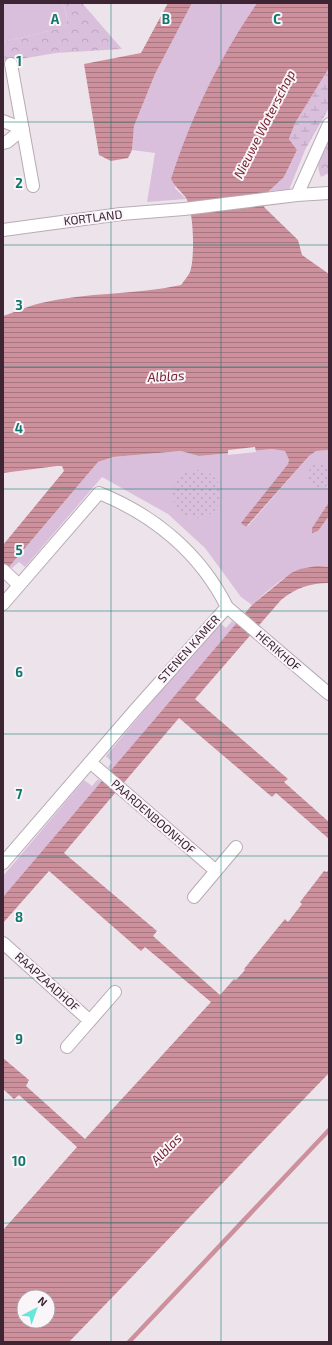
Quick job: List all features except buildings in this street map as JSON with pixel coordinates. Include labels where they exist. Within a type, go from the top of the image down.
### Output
[{"type":"street","points":[[11,64],[33,186]]},
{"type":"street","points":[[3,122],[23,129]]},
{"type":"street","points":[[329,124],[297,195],[329,193]]},
{"type":"street","points":[[3,143],[7,142],[23,129]]},
{"type":"street","name":"KORTLAND","points":[[3,230],[121,214],[184,209],[276,199],[297,195]]},
{"type":"street","name":"STENEN KAMER","points":[[3,604],[16,582],[98,493],[133,508],[164,529],[201,565],[216,584],[227,607],[3,863]]},
{"type":"street","points":[[3,570],[16,582]]},
{"type":"street","name":"HERIKHOF","points":[[227,607],[329,694]]},
{"type":"street","name":"PAARDENBOONHOF","points":[[90,762],[216,871]]},
{"type":"street","points":[[194,897],[236,847]]},
{"type":"street","name":"RAAPZAADHOF","points":[[3,943],[90,1021]]},
{"type":"street","name":"RAAPZAADHOF","points":[[67,1047],[115,992]]},
{"type":"green space","points":[[3,3],[63,3],[67,17],[66,25],[57,29],[3,42]]},
{"type":"green space","points":[[63,3],[82,3],[122,49],[56,53],[3,62],[3,42],[57,29],[66,25],[67,16]]},
{"type":"green space","points":[[192,3],[257,3],[242,26],[175,188],[186,199],[147,202],[155,153],[132,150],[134,126],[155,74]]},
{"type":"green space","points":[[329,68],[329,108],[305,150],[297,150],[289,139],[295,123]]},
{"type":"green space","points":[[329,132],[329,173],[321,177],[318,166],[320,154]]},
{"type":"green space","points":[[297,150],[305,150],[289,190],[269,191],[284,177]]},
{"type":"green space","points":[[272,449],[285,451],[289,460],[288,464],[244,527],[248,526],[309,456],[316,451],[329,450],[326,488],[329,485],[329,502],[312,528],[318,531],[329,516],[329,567],[316,567],[296,572],[278,582],[252,605],[241,597],[205,548],[168,514],[102,477],[25,567],[19,562],[12,568],[9,567],[98,462],[113,457],[182,451],[199,456]],"holes":[[[204,471],[213,476],[219,485],[210,514],[200,518],[189,516]]]},
{"type":"green space","points":[[320,462],[329,465],[329,485],[323,488],[318,488],[313,485],[308,476],[309,471],[313,466]]},
{"type":"green space","points":[[197,470],[206,472],[214,477],[219,485],[221,494],[219,503],[214,511],[206,516],[197,518],[188,516],[180,511],[175,503],[173,494],[175,485],[180,477],[188,472]]},
{"type":"green space","points":[[232,621],[236,624],[111,771],[108,767],[112,762],[106,756],[219,622],[226,628]]},
{"type":"green space","points":[[98,779],[102,782],[3,897],[3,876],[84,780],[92,786]]},
{"type":"water","points":[[168,3],[192,3],[155,74],[134,126],[132,150],[128,158],[111,161],[99,155],[84,64],[141,53]]},
{"type":"water","points":[[257,3],[329,3],[329,68],[295,123],[289,139],[297,150],[284,177],[269,191],[264,207],[298,240],[302,255],[329,274],[329,450],[316,451],[309,456],[246,527],[241,523],[288,464],[289,460],[285,451],[272,449],[199,456],[181,451],[113,457],[98,462],[3,574],[3,545],[64,471],[62,466],[57,466],[3,473],[3,316],[36,304],[58,299],[181,285],[190,272],[192,265],[192,223],[189,204],[171,179],[197,110],[230,45]]},
{"type":"water","points":[[329,502],[329,516],[318,531],[312,533],[312,528]]},
{"type":"water","name":"Alblas","points":[[317,566],[329,567],[329,583],[304,587],[292,592],[281,600],[195,699],[288,779],[284,782],[329,822],[329,839],[276,793],[272,797],[179,718],[64,853],[157,931],[153,936],[220,995],[234,979],[236,980],[245,970],[244,969],[285,919],[288,922],[302,904],[300,902],[324,871],[327,872],[329,869],[329,1073],[69,1342],[3,1342],[3,1230],[77,1147],[19,1095],[14,1099],[3,1089],[3,1058],[29,1080],[26,1086],[85,1139],[211,1002],[145,947],[141,951],[49,871],[3,923],[3,897],[252,605],[291,573],[300,569]]},
{"type":"pier","points":[[255,447],[256,452],[228,455],[228,450]]},
{"type":"waterway","points":[[129,1342],[329,1130]]},
{"type":"water label","name":"Nieuwe Waterschap","points":[[264,124]]}]
